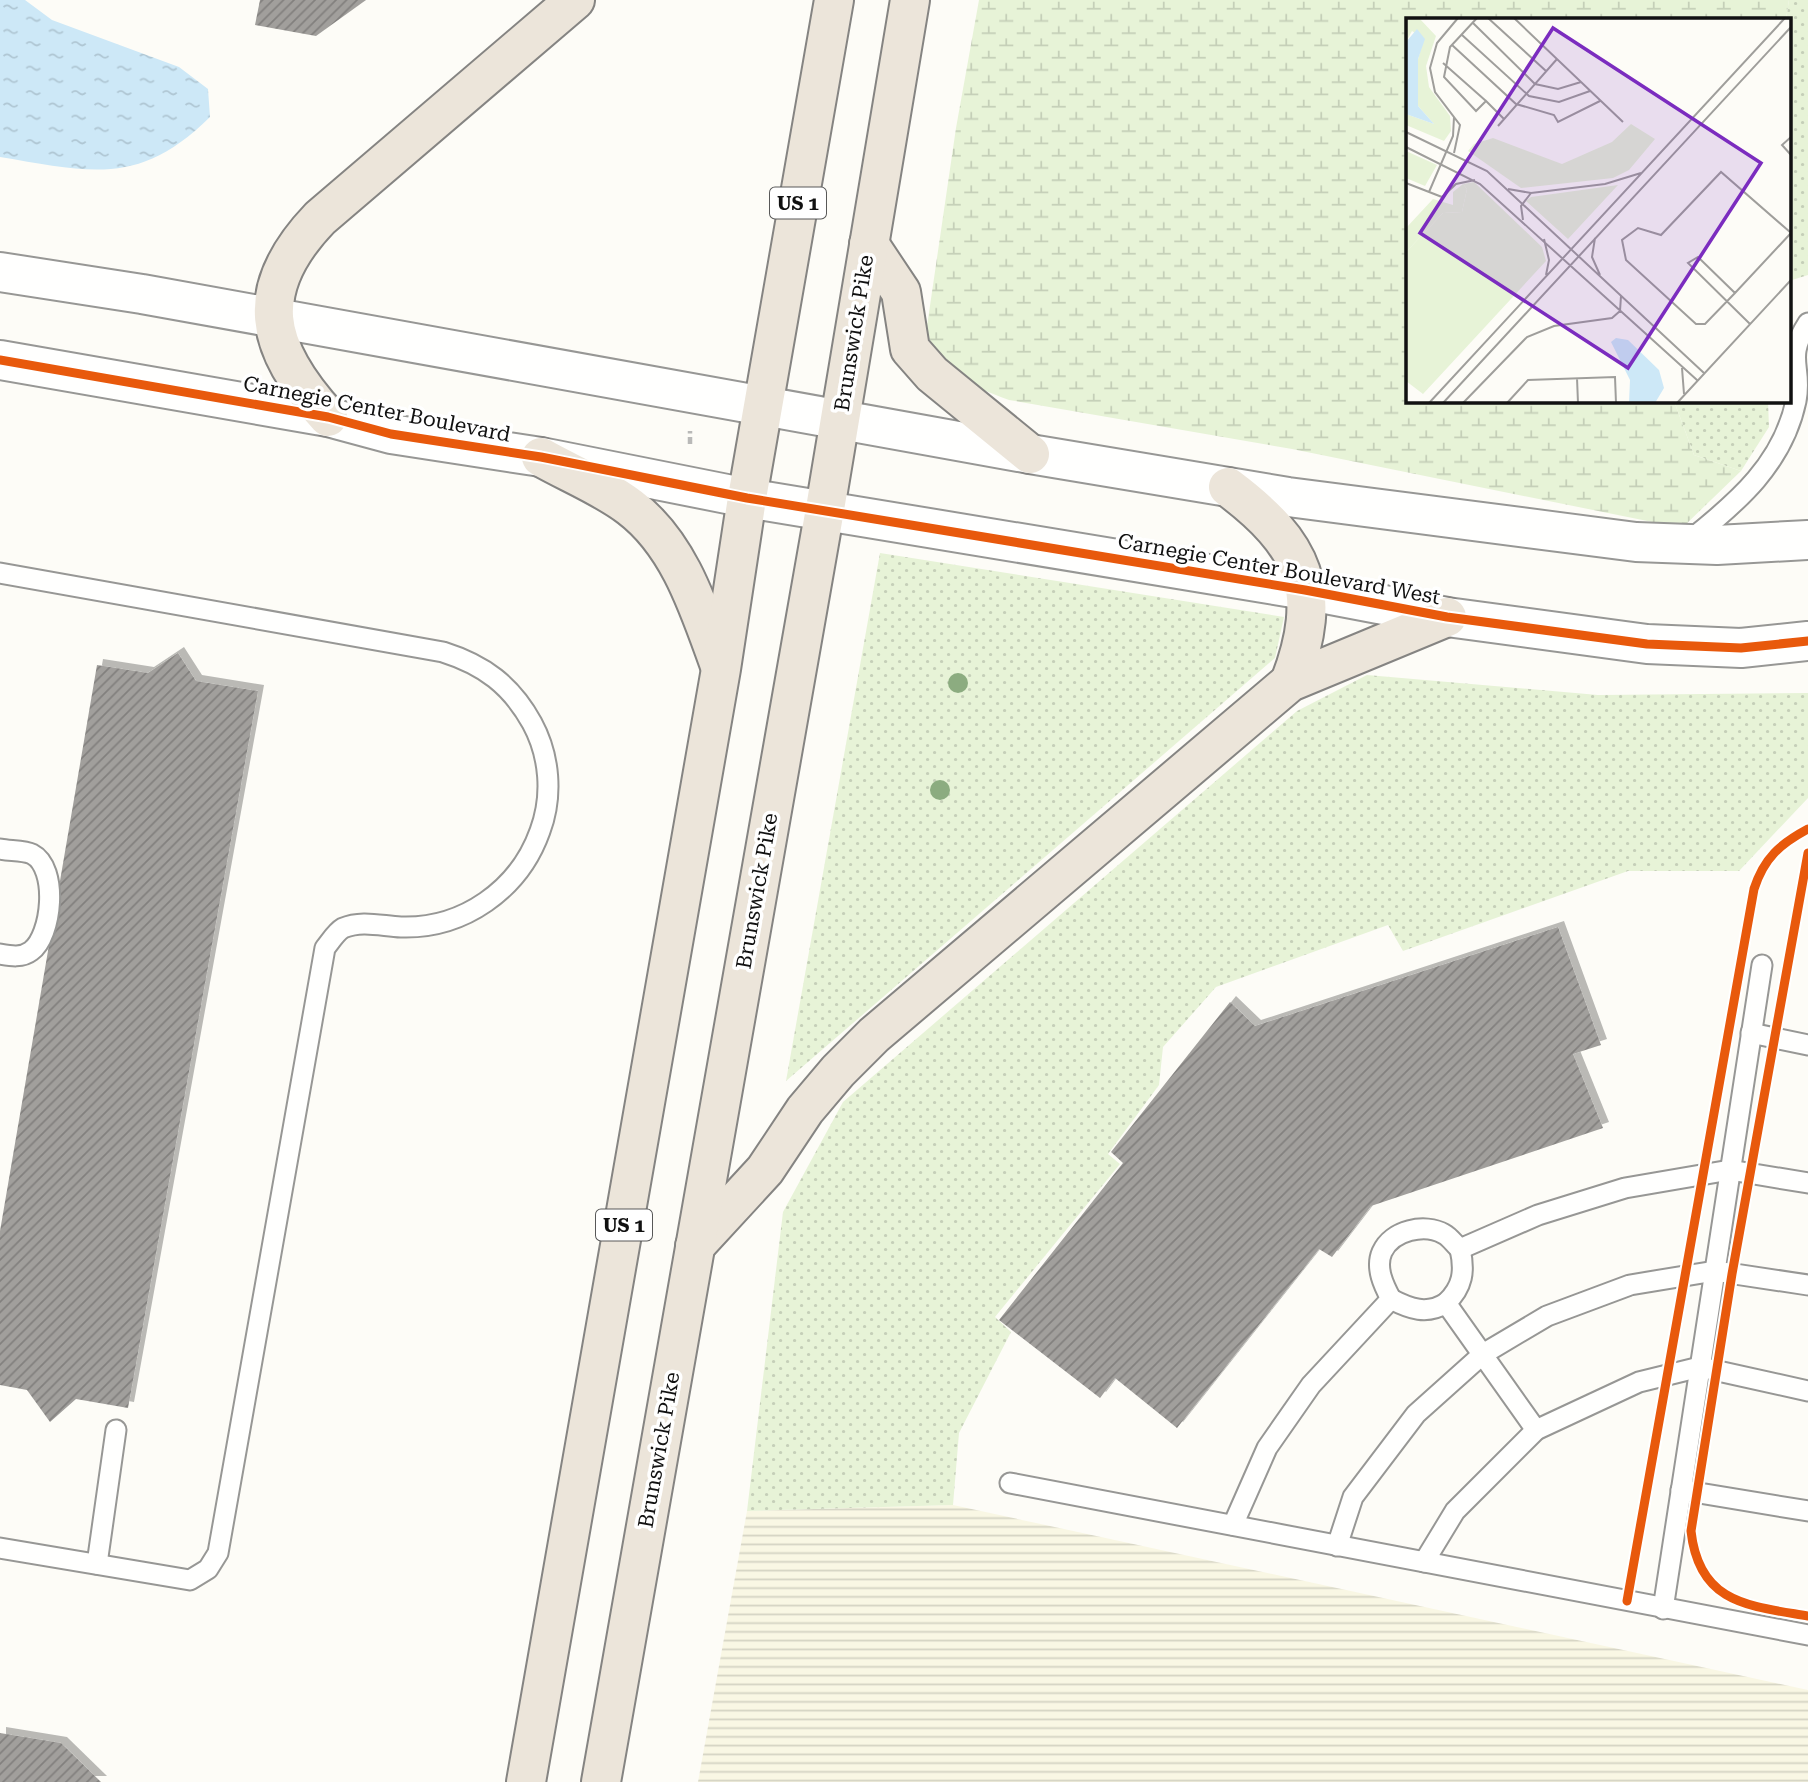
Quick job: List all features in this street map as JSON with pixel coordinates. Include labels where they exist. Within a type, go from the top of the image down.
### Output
[{"type":"highway","points":[[328,417],[310,397],[287,361],[272,317],[274,291],[299,240],[320,218],[575,0]]},
{"type":"highway","name":"US 1","points":[[526,1782],[721,668],[747,498],[834,0]]},
{"type":"highway","name":"Brunswick Pike","points":[[601,1782],[825,509],[910,0]]},
{"type":"highway","points":[[869,244],[901,292],[910,349],[932,374],[1030,454]]},
{"type":"highway","points":[[541,457],[630,507],[659,537],[697,601],[721,668]]},
{"type":"highway","points":[[1228,487],[1258,509],[1287,543],[1299,566],[1305,590],[1307,628],[1290,682]]},
{"type":"highway","points":[[695,1246],[765,1170],[805,1110],[830,1080],[874,1035],[1290,682],[1447,617]]},
{"type":"street","points":[[0,272],[272,317],[1030,454],[1228,487],[1578,536],[1685,544],[1808,540]]},
{"type":"street","name":"Carnegie Center Boulevard","points":[[0,360],[328,417],[391,434],[541,457],[747,498]]},
{"type":"street","name":"Carnegie Center Boulevard West","points":[[747,498],[1305,590],[1447,617],[1647,644],[1741,648],[1808,641]]},
{"type":"lane","points":[[1685,544],[1725,513],[1764,473],[1785,440],[1797,398],[1795,344],[1808,323]]},
{"type":"lane","points":[[0,573],[366,638],[465,659],[488,670],[510,690],[525,710],[538,734],[549,786],[546,814],[536,843],[521,871],[496,896],[468,914],[436,925],[402,927],[362,923],[340,929],[325,948],[218,1553],[208,1569],[190,1580],[0,1548]]},
{"type":"lane","points":[[0,849],[32,854],[46,866],[51,883],[43,938],[31,952],[16,957],[0,954]]},
{"type":"lane","points":[[1663,1609],[1762,965]]},
{"type":"lane","points":[[1751,1033],[1808,1045]]},
{"type":"lane","points":[[1460,1250],[1538,1215],[1625,1188],[1730,1170],[1808,1183]]},
{"type":"lane","points":[[1429,1228],[1445,1234],[1460,1250],[1464,1270],[1455,1295],[1436,1310],[1418,1310],[1391,1299],[1382,1284],[1382,1252],[1394,1239],[1408,1230],[1429,1228]]},
{"type":"lane","points":[[1337,1546],[1353,1497],[1416,1414],[1483,1354],[1547,1316],[1630,1285],[1715,1271],[1808,1285]]},
{"type":"lane","points":[[1233,1525],[1268,1448],[1311,1385],[1391,1299]]},
{"type":"lane","points":[[1446,1304],[1536,1430]]},
{"type":"lane","points":[[1424,1562],[1455,1511],[1536,1430],[1639,1382],[1700,1367],[1808,1391]]},
{"type":"lane","points":[[97,1564],[116,1430]]},
{"type":"lane","points":[[1010,1483],[1808,1635]]},
{"type":"lane","points":[[1681,1490],[1808,1511]]},
{"type":"shaded area","points":[[953,1505],[1808,1690],[1808,1782],[698,1782],[747,1511]]},
{"type":"green space","points":[[979,0],[1789,0],[1786,18],[1406,18],[1406,402],[1674,402],[1694,455],[1741,471],[1682,528],[1292,449],[1009,400],[980,389],[959,377],[942,360],[926,333],[956,128]]},
{"type":"green space","points":[[1789,0],[1808,0],[1808,275],[1790,281],[1790,18],[1786,18]]},
{"type":"green space","points":[[1674,402],[1768,402],[1769,427],[1741,471],[1694,455]]},
{"type":"green space","points":[[880,553],[1284,617],[1275,658],[786,1081]]},
{"type":"green space","points":[[1367,675],[1598,695],[1808,693],[1808,798],[1739,871],[1628,871],[1403,951],[1388,925],[1216,987],[1163,1047],[1159,1085],[1108,1154],[1120,1164],[995,1317],[1011,1332],[959,1433],[953,1505],[747,1511],[783,1212],[843,1102],[1297,711]]},
{"type":"water","points":[[0,0],[25,0],[52,20],[179,67],[208,89],[210,117],[160,155],[112,169],[61,167],[0,157]]},
{"type":"building","points":[[260,0],[366,0],[316,36],[255,25]]},
{"type":"building","points":[[178,653],[196,681],[258,691],[128,1408],[76,1399],[50,1422],[27,1390],[0,1385],[0,1231],[97,665],[148,673]]},
{"type":"building","points":[[1558,927],[1601,1045],[1573,1054],[1603,1128],[1371,1206],[1332,1257],[1319,1249],[1177,1428],[1115,1378],[1100,1398],[999,1320],[1123,1163],[1111,1152],[1230,1002],[1255,1026]]},
{"type":"building","points":[[0,1733],[61,1743],[101,1782],[0,1782]]},
{"type":"cycle path","points":[[0,360],[328,417],[391,434],[541,457],[747,498],[1305,590],[1447,617],[1647,644],[1741,648],[1808,641]]},
{"type":"cycle path","points":[[1627,1601],[1754,889],[1774,853],[1808,829]]},
{"type":"cycle path","points":[[1808,853],[1732,1274],[1691,1531],[1696,1555],[1704,1574],[1716,1587],[1747,1604],[1808,1616]]}]
